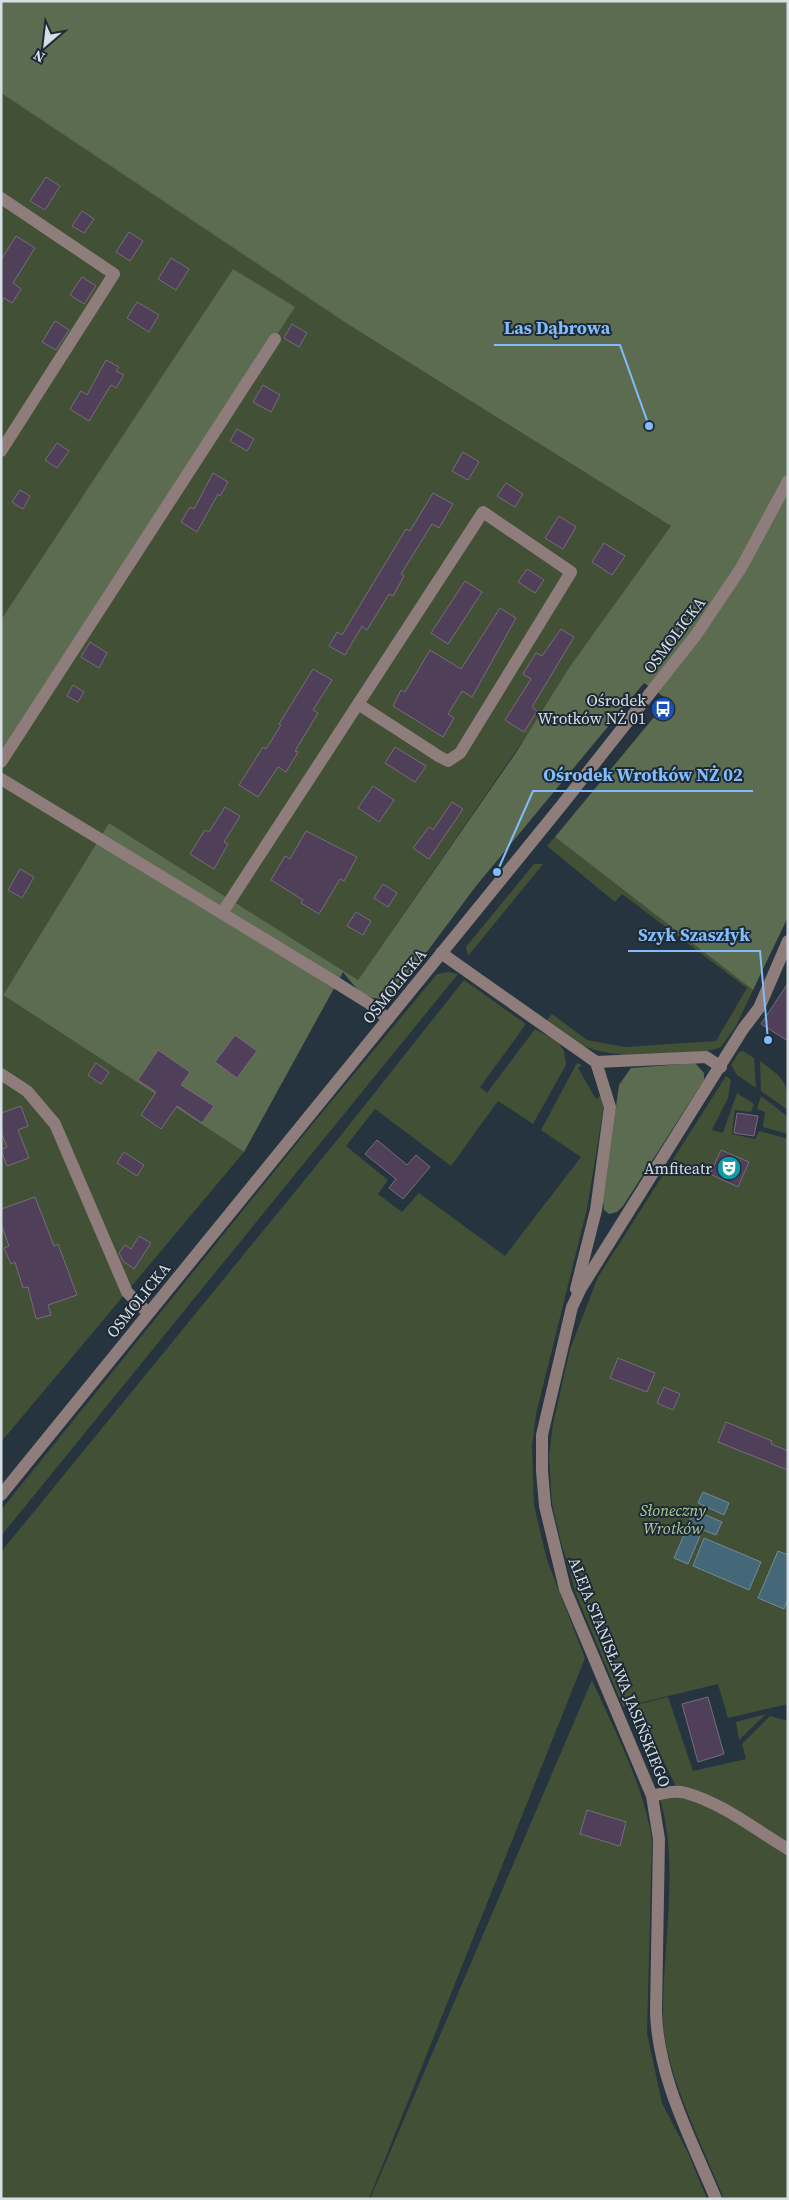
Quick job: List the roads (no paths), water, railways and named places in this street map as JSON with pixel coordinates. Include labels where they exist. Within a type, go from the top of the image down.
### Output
[{"type":"street","points":[[1,198],[114,274],[2,450]]},
{"type":"street","points":[[1,762],[275,339]]},
{"type":"street","name":"OSMOLICKA","points":[[1,1494],[441,953],[696,635],[741,568],[788,481]]},
{"type":"street","points":[[222,913],[358,704],[483,512],[571,572],[460,753],[448,761],[440,758],[358,704]]},
{"type":"street","points":[[1,779],[370,1004],[388,1018]]},
{"type":"street","name":"ALEJA STANISŁAWA JASIŃSKIEGO","points":[[716,2199],[670,2084],[658,2041],[656,2012],[659,1839],[652,1796],[566,1588],[545,1506],[542,1470],[543,1427],[572,1307],[599,1259],[759,1008],[788,941]]},
{"type":"street","points":[[441,953],[596,1062],[610,1107],[596,1210],[572,1307]]},
{"type":"street","points":[[596,1062],[706,1057],[721,1066]]},
{"type":"street","points":[[1,1074],[26,1091],[55,1124],[127,1292],[148,1314]]},
{"type":"street","points":[[652,1796],[663,1792],[686,1793],[721,1808],[788,1849]]},
{"type":"water","points":[[703,1492],[729,1503],[724,1515],[698,1503]]},
{"type":"water","points":[[694,1510],[722,1522],[716,1535],[688,1524]]},
{"type":"water","points":[[686,1530],[700,1536],[688,1564],[674,1558]]},
{"type":"water","points":[[704,1538],[761,1562],[749,1590],[693,1566]]},
{"type":"water","points":[[778,1551],[788,1555],[788,1599],[784,1609],[758,1598]]},
{"type":"place","name":"Las Dąbrowa","points":[[649,426]]},
{"type":"place","name":"Ośrodek Wrotków NŻ 01","points":[[663,709]]},
{"type":"place","name":"Ośrodek Wrotków NŻ 02","points":[[497,872]]},
{"type":"place","name":"Szyk Szaszłyk","points":[[768,1040]]},
{"type":"place","name":"Amfiteatr","points":[[729,1168]]},
{"type":"park label","name":"Słoneczny Wrotków","points":[[673,1519]]}]
